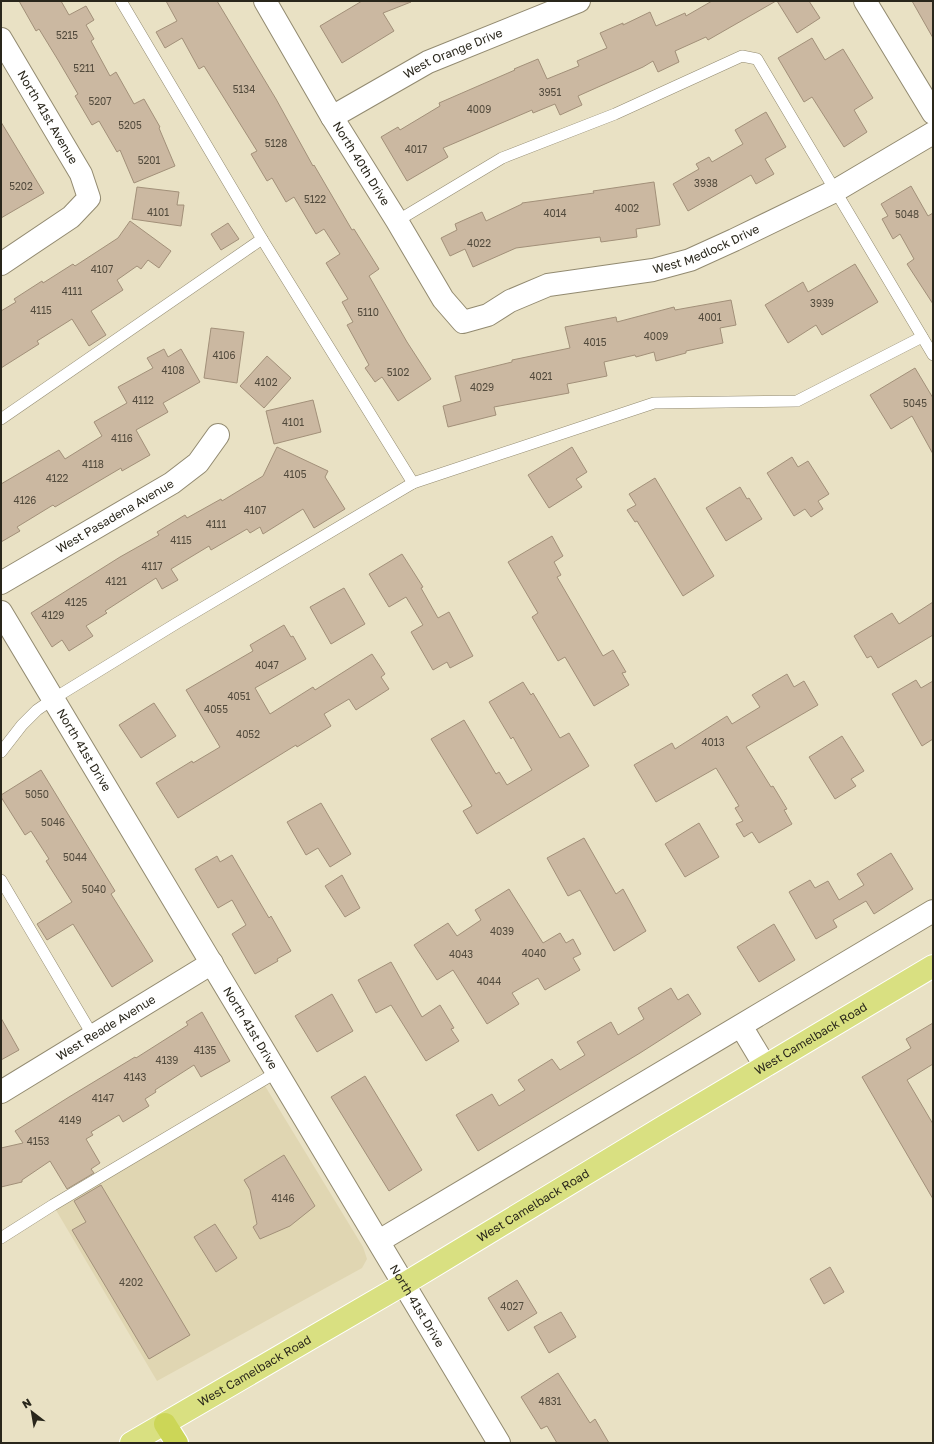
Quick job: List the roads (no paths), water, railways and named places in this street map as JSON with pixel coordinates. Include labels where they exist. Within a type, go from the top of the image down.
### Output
[{"type":"highway","points":[[165,1424],[177,1443]]},
{"type":"main road","name":"West Camelback Road","points":[[131,1443],[404,1284],[933,966]]},
{"type":"street","name":"North 40th Drive","points":[[265,1],[332,117],[397,221],[443,299],[463,322]]},
{"type":"street","name":"West Orange Drive","points":[[332,117],[428,62],[579,1]]},
{"type":"street","points":[[865,1],[933,114]]},
{"type":"street","name":"North 41st Avenue","points":[[1,39],[81,174],[89,198],[71,218],[1,264]]},
{"type":"street","name":"West Medlock Drive","points":[[463,322],[488,315],[510,301],[548,285],[653,270],[690,260],[835,190],[933,134]]},
{"type":"street","name":"West Pasadena Avenue","points":[[1,583],[172,482],[198,463],[218,435]]},
{"type":"street","name":"North 41st Drive","points":[[1,612],[499,1443]]},
{"type":"street","points":[[378,1241],[933,911]]},
{"type":"street","name":"West Reade Avenue","points":[[1,1092],[212,963]]},
{"type":"street","points":[[741,1026],[765,1066]]},
{"type":"lane","points":[[121,1],[262,239],[413,483]]},
{"type":"lane","points":[[397,221],[502,158],[615,114],[742,56],[757,59],[933,355]]},
{"type":"lane","points":[[1,419],[262,239]]},
{"type":"lane","points":[[1,752],[22,725],[32,715],[53,699],[177,623],[413,483],[654,403],[797,401],[922,337]]},
{"type":"lane","points":[[1,880],[93,1036]]},
{"type":"lane","points":[[1,1238],[60,1201],[277,1072]]}]
